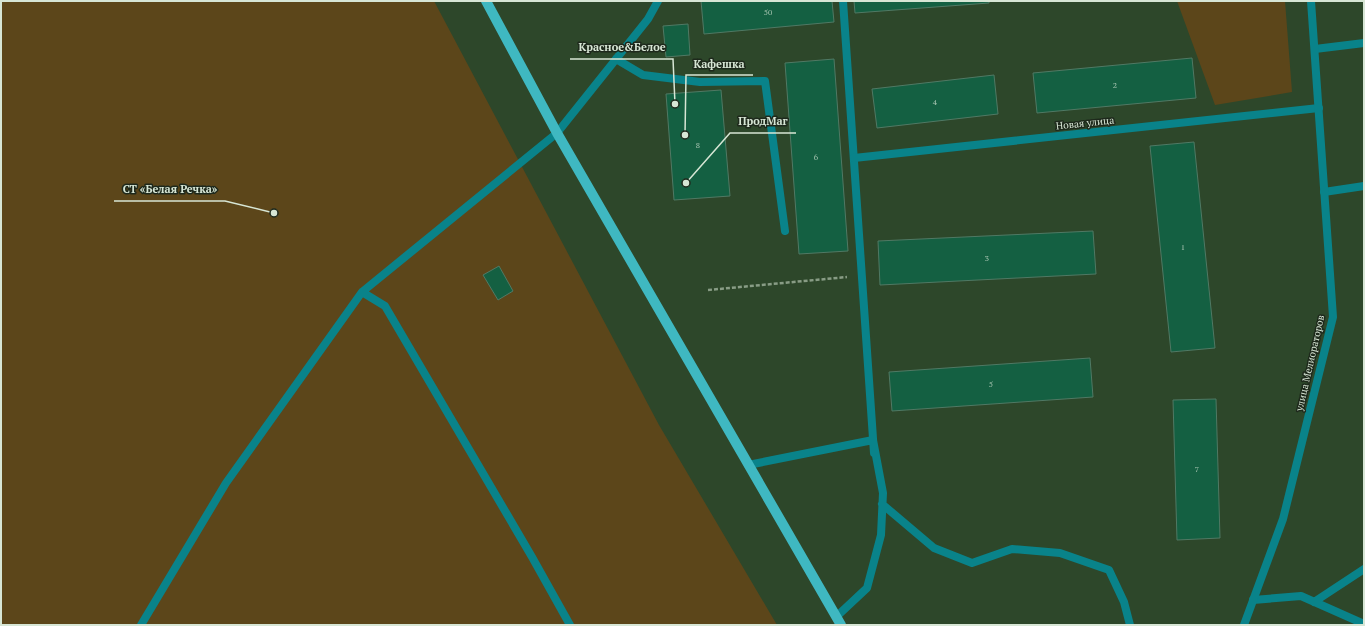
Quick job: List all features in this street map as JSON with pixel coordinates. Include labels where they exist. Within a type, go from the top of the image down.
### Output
[{"type":"main road","points":[[486,1],[557,133],[838,621]]},
{"type":"street","points":[[141,625],[226,483],[362,292],[557,133],[648,19],[658,1]]},
{"type":"street","points":[[843,1],[874,453]]},
{"type":"street","name":"улица Мелиораторов","points":[[1244,625],[1283,520],[1333,317],[1311,1]]},
{"type":"street","points":[[1315,49],[1364,43]]},
{"type":"street","points":[[616,59],[643,75],[700,82],[765,80],[785,231]]},
{"type":"street","name":"Новая улица","points":[[854,158],[1318,108]]},
{"type":"street","points":[[1324,192],[1364,186]]},
{"type":"street","points":[[362,292],[385,306],[532,557],[570,625]]},
{"type":"street","points":[[748,465],[873,440]]},
{"type":"street","points":[[838,621],[867,588],[881,535],[883,493],[873,440]]},
{"type":"street","points":[[882,504],[934,548],[972,563],[1012,548],[1060,553],[1109,570],[1124,602],[1130,625]]},
{"type":"street","points":[[1314,602],[1364,569]]},
{"type":"street","points":[[1253,600],[1301,596],[1364,624]]},
{"type":"path","points":[[708,290],[862,275]]},
{"type":"shaded area","points":[[1,1],[434,1],[659,425],[777,625],[1,625]]},
{"type":"shaded area","points":[[1177,1],[1285,1],[1292,92],[1215,105]]},
{"type":"building","points":[[701,1],[832,1],[834,22],[704,34]]},
{"type":"building","points":[[854,1],[989,1],[989,3],[855,13]]},
{"type":"building","points":[[688,24],[690,55],[666,57],[663,26]]},
{"type":"building","points":[[1192,58],[1196,98],[1037,113],[1033,73]]},
{"type":"building","points":[[834,59],[848,251],[799,254],[785,63]]},
{"type":"building","points":[[994,75],[998,114],[877,128],[872,89]]},
{"type":"building","points":[[721,90],[730,196],[674,200],[666,94]]},
{"type":"building","points":[[1194,142],[1215,348],[1171,352],[1150,146]]},
{"type":"building","points":[[1093,231],[1096,274],[880,285],[878,241]]},
{"type":"building","points":[[499,266],[513,291],[498,300],[483,275]]},
{"type":"building","points":[[1090,358],[1093,397],[892,411],[889,372]]},
{"type":"building","points":[[1216,399],[1220,538],[1177,540],[1173,400]]},
{"type":"place","name":"Красное&Белое","points":[[675,104]]},
{"type":"place","name":"Кафешка","points":[[685,135]]},
{"type":"place","name":"ПродМаг","points":[[686,183]]},
{"type":"place","name":"СТ «Белая Речка»","points":[[274,213]]}]
